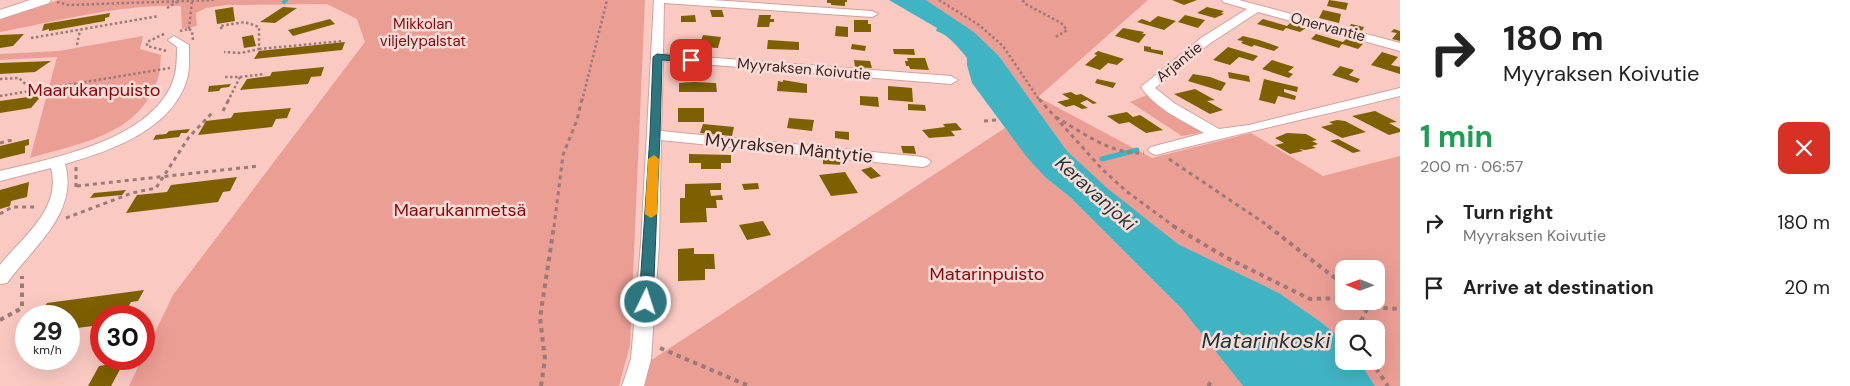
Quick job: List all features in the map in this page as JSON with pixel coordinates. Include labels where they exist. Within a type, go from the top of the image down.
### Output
[{"type":"street","points":[[0,15],[44,0]]},
{"type":"street","points":[[633,386],[641,359],[643,341],[655,135],[659,0]]},
{"type":"street","points":[[665,0],[872,14]]},
{"type":"street","name":"Onervantie","points":[[1227,0],[1400,47]]},
{"type":"street","name":"Arjantie","points":[[1216,134],[1161,100],[1151,93],[1148,87],[1206,41],[1256,8]]},
{"type":"street","points":[[0,176],[57,161],[96,148],[142,126],[164,106],[175,91],[183,72],[183,45],[174,39]]},
{"type":"street","name":"Myyraksen Koivutie","points":[[657,57],[951,80]]},
{"type":"street","points":[[1156,150],[1216,134],[1249,129],[1400,92]]},
{"type":"street","points":[[1385,96],[1400,102]]},
{"type":"street","name":"Myyraksen Mäntytie","points":[[655,135],[923,162]]},
{"type":"street","points":[[0,278],[48,220],[57,204],[61,176],[57,161]]},
{"type":"path","points":[[52,0],[69,5],[214,0]]},
{"type":"path","points":[[541,386],[545,359],[540,318],[557,209],[563,155],[577,120],[604,16],[606,0]]},
{"type":"path","points":[[939,0],[979,25],[1003,46],[1023,78],[1053,116],[1102,169],[1126,191],[1183,233],[1227,258],[1310,299],[1335,298]]},
{"type":"path","points":[[1023,0],[1062,23],[1066,30],[1056,36]]},
{"type":"path","points":[[167,8],[178,1]]},
{"type":"path","points":[[174,39],[160,34],[147,42],[147,46],[174,39],[189,29],[192,1]]},
{"type":"path","points":[[31,38],[159,16]]},
{"type":"path","points":[[222,29],[220,26],[245,22],[259,28],[258,49]]},
{"type":"path","points":[[77,45],[80,30]]},
{"type":"path","points":[[224,52],[343,41]]},
{"type":"path","points":[[170,77],[172,60]]},
{"type":"path","points":[[0,96],[172,68]]},
{"type":"path","points":[[225,78],[265,74]]},
{"type":"path","points":[[223,111],[240,77]]},
{"type":"path","points":[[0,79],[19,78],[32,90]]},
{"type":"path","points":[[63,219],[132,193],[156,188],[188,137],[213,112]]},
{"type":"path","points":[[1053,116],[1112,147],[1138,154],[1156,150],[1273,229],[1335,276]]},
{"type":"path","points":[[984,122],[996,120]]},
{"type":"path","points":[[0,143],[12,140]]},
{"type":"path","points":[[77,186],[259,166]]},
{"type":"path","points":[[0,214],[12,206],[43,207]]},
{"type":"path","points":[[1385,308],[1400,309]]},
{"type":"path","points":[[643,341],[749,386]]},
{"type":"path","points":[[1377,370],[1388,386]]},
{"type":"path","points":[[1208,386],[1212,380]]},
{"type":"green space","name":"Maarukanmetsä","points":[[59,0],[645,0],[630,345],[619,386],[129,386],[137,370],[155,370],[155,332],[173,295],[365,42],[357,19],[327,4],[226,5],[206,8],[196,13],[197,26],[182,29],[181,6],[112,10],[0,32],[0,20]]},
{"type":"green space","points":[[926,0],[1148,0],[1038,97],[1152,158],[1251,133],[1323,176],[1400,156],[1400,386],[1375,386],[1365,370],[1385,370],[1385,320],[1335,320],[1335,334],[1279,293],[1178,244],[1106,188],[1067,151],[999,56],[974,32]]},
{"type":"green space","name":"Maarukanpuisto","points":[[143,36],[140,49],[161,55],[160,73],[149,97],[137,112],[123,124],[106,134],[30,158],[57,57],[0,60],[0,54],[59,51]]},
{"type":"green space","points":[[1147,95],[1201,129],[1199,133],[1182,136],[1130,102]]},
{"type":"green space","name":"Matarinpuisto","points":[[1005,128],[1045,177],[1071,198],[1182,309],[1243,386],[643,386],[650,361]]},
{"type":"water","name":"Matarinkoski","points":[[889,0],[926,0],[974,32],[999,56],[1067,151],[1107,188],[1178,244],[1279,293],[1321,322],[1335,334],[1335,370],[1365,370],[1375,386],[1243,386],[1182,309],[1071,198],[1045,177],[1026,156],[972,83],[967,58],[949,38],[936,31],[937,28]]},
{"type":"building","points":[[827,0],[847,0],[847,2],[845,2],[845,6],[831,5],[831,3],[827,3]]},
{"type":"building","points":[[1172,0],[1197,0],[1184,5]]},
{"type":"building","points":[[1329,0],[1348,3],[1346,10],[1327,6]]},
{"type":"building","points":[[233,7],[235,21],[217,24],[215,10]]},
{"type":"building","points":[[283,7],[297,8],[275,23],[260,22]]},
{"type":"building","points":[[1207,7],[1224,11],[1221,13],[1224,14],[1215,18],[1197,13]]},
{"type":"building","points":[[710,10],[722,10],[724,17],[712,17]]},
{"type":"building","points":[[1323,10],[1341,14],[1339,23],[1319,18]]},
{"type":"building","points":[[110,13],[109,17],[105,18],[105,21],[42,31],[44,24]]},
{"type":"building","points":[[695,15],[696,22],[681,22],[681,16]]},
{"type":"building","points":[[759,15],[771,15],[770,19],[774,19],[774,22],[770,22],[769,27],[757,27]]},
{"type":"building","points":[[1185,15],[1205,20],[1198,28],[1178,22]]},
{"type":"building","points":[[1158,16],[1176,21],[1164,30],[1137,22],[1142,19],[1150,22]]},
{"type":"building","points":[[330,19],[335,24],[293,36],[288,30]]},
{"type":"building","points":[[1263,19],[1287,26],[1290,23],[1306,28],[1300,32],[1286,28],[1283,31],[1257,24]]},
{"type":"building","points":[[854,20],[868,20],[868,24],[871,24],[871,32],[854,32]]},
{"type":"building","points":[[1351,24],[1364,27],[1362,31],[1349,28]]},
{"type":"building","points":[[836,26],[848,27],[848,37],[835,36]]},
{"type":"building","points":[[1123,28],[1146,34],[1139,43],[1115,36]]},
{"type":"building","points":[[1394,29],[1400,31],[1400,41],[1392,39],[1397,33],[1391,32]]},
{"type":"building","points":[[24,34],[13,46],[0,48],[0,35]]},
{"type":"building","points":[[1316,34],[1343,42],[1346,39],[1363,44],[1358,49],[1342,44],[1339,48],[1311,39]]},
{"type":"building","points":[[253,35],[256,46],[244,48],[242,37]]},
{"type":"building","points":[[703,35],[721,37],[718,48],[699,47]]},
{"type":"building","points":[[1243,36],[1279,47],[1274,51],[1254,45],[1252,47],[1241,43],[1243,41],[1237,40]]},
{"type":"building","points":[[768,40],[799,42],[799,50],[767,49]]},
{"type":"building","points":[[345,42],[342,50],[254,59],[259,51]]},
{"type":"building","points":[[852,44],[866,46],[865,51],[851,49]]},
{"type":"building","points":[[1144,46],[1163,51],[1163,55],[1144,51]]},
{"type":"building","points":[[1228,47],[1258,56],[1253,61],[1239,57],[1230,65],[1213,60]]},
{"type":"building","points":[[893,49],[914,49],[915,55],[894,54]]},
{"type":"building","points":[[1098,51],[1124,59],[1117,65],[1108,63],[1100,70],[1085,65],[1097,55],[1094,54]]},
{"type":"building","points":[[1382,52],[1398,57],[1391,65],[1400,67],[1400,74],[1371,65]]},
{"type":"building","points":[[907,58],[925,58],[929,70],[910,69],[909,66],[906,66],[905,61],[908,61]]},
{"type":"building","points":[[854,60],[870,61],[872,68],[855,67]]},
{"type":"building","points":[[1272,60],[1294,67],[1288,72],[1293,74],[1289,78],[1262,69]]},
{"type":"building","points":[[51,61],[35,72],[0,74],[0,63]]},
{"type":"building","points":[[1340,66],[1354,70],[1349,75],[1360,79],[1357,83],[1332,75]]},
{"type":"building","points":[[324,67],[321,76],[311,77],[308,84],[240,90],[247,79],[270,76],[272,72]]},
{"type":"building","points":[[678,67],[689,67],[690,75],[678,75]]},
{"type":"building","points":[[1228,72],[1249,76],[1250,82],[1229,78]]},
{"type":"building","points":[[1193,74],[1210,77],[1226,83],[1221,91],[1188,81]]},
{"type":"building","points":[[1097,79],[1116,83],[1113,88],[1095,83]]},
{"type":"building","points":[[1264,79],[1298,87],[1297,92],[1284,89],[1284,92],[1296,96],[1295,100],[1278,96],[1275,104],[1259,100]]},
{"type":"building","points":[[783,80],[807,84],[807,93],[777,91],[778,81],[783,82]]},
{"type":"building","points":[[679,83],[716,83],[717,92],[679,92]]},
{"type":"building","points":[[231,84],[229,87],[221,88],[219,91],[208,92],[209,86]]},
{"type":"building","points":[[888,86],[912,88],[913,102],[888,100]]},
{"type":"building","points":[[1195,89],[1215,100],[1207,101],[1223,110],[1210,114],[1174,94]]},
{"type":"building","points":[[1071,92],[1076,95],[1081,94],[1097,103],[1093,104],[1087,100],[1080,103],[1088,108],[1082,109],[1074,105],[1066,107],[1057,102],[1070,99],[1062,94]]},
{"type":"building","points":[[42,95],[31,108],[0,113],[0,101]]},
{"type":"building","points":[[860,96],[878,97],[879,107],[860,105]]},
{"type":"building","points":[[908,104],[925,105],[926,111],[908,110]]},
{"type":"building","points":[[291,108],[287,118],[276,119],[272,127],[198,135],[206,121],[231,118],[234,113]]},
{"type":"building","points":[[678,108],[704,108],[704,122],[678,122]]},
{"type":"building","points":[[1375,111],[1397,122],[1389,123],[1400,129],[1400,132],[1389,135],[1352,116]]},
{"type":"building","points":[[1127,112],[1133,117],[1140,115],[1163,130],[1146,133],[1129,122],[1119,124],[1107,116]]},
{"type":"building","points":[[789,118],[814,120],[812,131],[787,128]]},
{"type":"building","points":[[1345,121],[1366,132],[1342,138],[1321,127],[1333,124],[1329,122]]},
{"type":"building","points":[[956,123],[962,130],[951,131],[955,136],[929,138],[922,130],[945,127],[943,124]]},
{"type":"building","points":[[703,124],[734,127],[732,136],[700,133]]},
{"type":"building","points":[[190,129],[187,133],[181,133],[179,137],[153,140],[156,135],[166,134],[169,131]]},
{"type":"building","points":[[835,131],[849,132],[849,140],[835,138]]},
{"type":"building","points":[[1287,133],[1306,134],[1317,140],[1312,141],[1318,144],[1312,146],[1316,148],[1299,149],[1303,151],[1290,154],[1275,145],[1284,143],[1275,138]]},
{"type":"building","points":[[29,139],[29,145],[25,146],[25,153],[0,159],[0,146]]},
{"type":"building","points":[[1338,139],[1361,151],[1353,153],[1330,141]]},
{"type":"building","points":[[901,146],[914,146],[916,154],[903,153]]},
{"type":"building","points":[[689,154],[731,155],[731,163],[721,163],[721,169],[701,169],[701,163],[689,163]]},
{"type":"building","points":[[823,158],[845,159],[845,165],[823,164]]},
{"type":"building","points":[[871,167],[881,176],[871,179],[861,170]]},
{"type":"building","points":[[845,172],[858,193],[831,196],[819,175]]},
{"type":"building","points":[[237,177],[230,191],[223,192],[218,202],[126,213],[137,195],[167,192],[171,185]]},
{"type":"building","points":[[29,182],[27,197],[11,201],[10,206],[0,209],[0,190]]},
{"type":"building","points":[[721,183],[721,190],[710,190],[711,196],[722,195],[723,200],[716,200],[717,208],[706,208],[707,222],[680,223],[680,198],[685,198],[685,184]]},
{"type":"building","points":[[758,183],[759,189],[744,190],[742,184]]},
{"type":"building","points":[[126,190],[122,195],[90,198],[94,193]]},
{"type":"building","points":[[763,221],[771,235],[747,240],[739,225]]},
{"type":"building","points":[[694,248],[694,254],[714,254],[715,269],[705,269],[705,280],[678,281],[678,249]]},
{"type":"building","points":[[144,290],[138,301],[131,302],[129,305],[90,305],[90,326],[80,328],[80,305],[46,305],[47,303]]},
{"type":"building","points":[[97,370],[120,370],[111,386],[88,386]]},
{"type":"waterway","points":[[1102,159],[1137,150]]},
{"type":"slow traffic","points":[[651,214],[654,159]]},
{"type":"route","points":[[646,302],[654,159],[657,57],[691,60]]},
{"type":"park label","name":"Mikkolan viljelypalstat","points":[[423,32]]},
{"type":"water label","name":"Keravanjoki","points":[[1096,193]]}]
